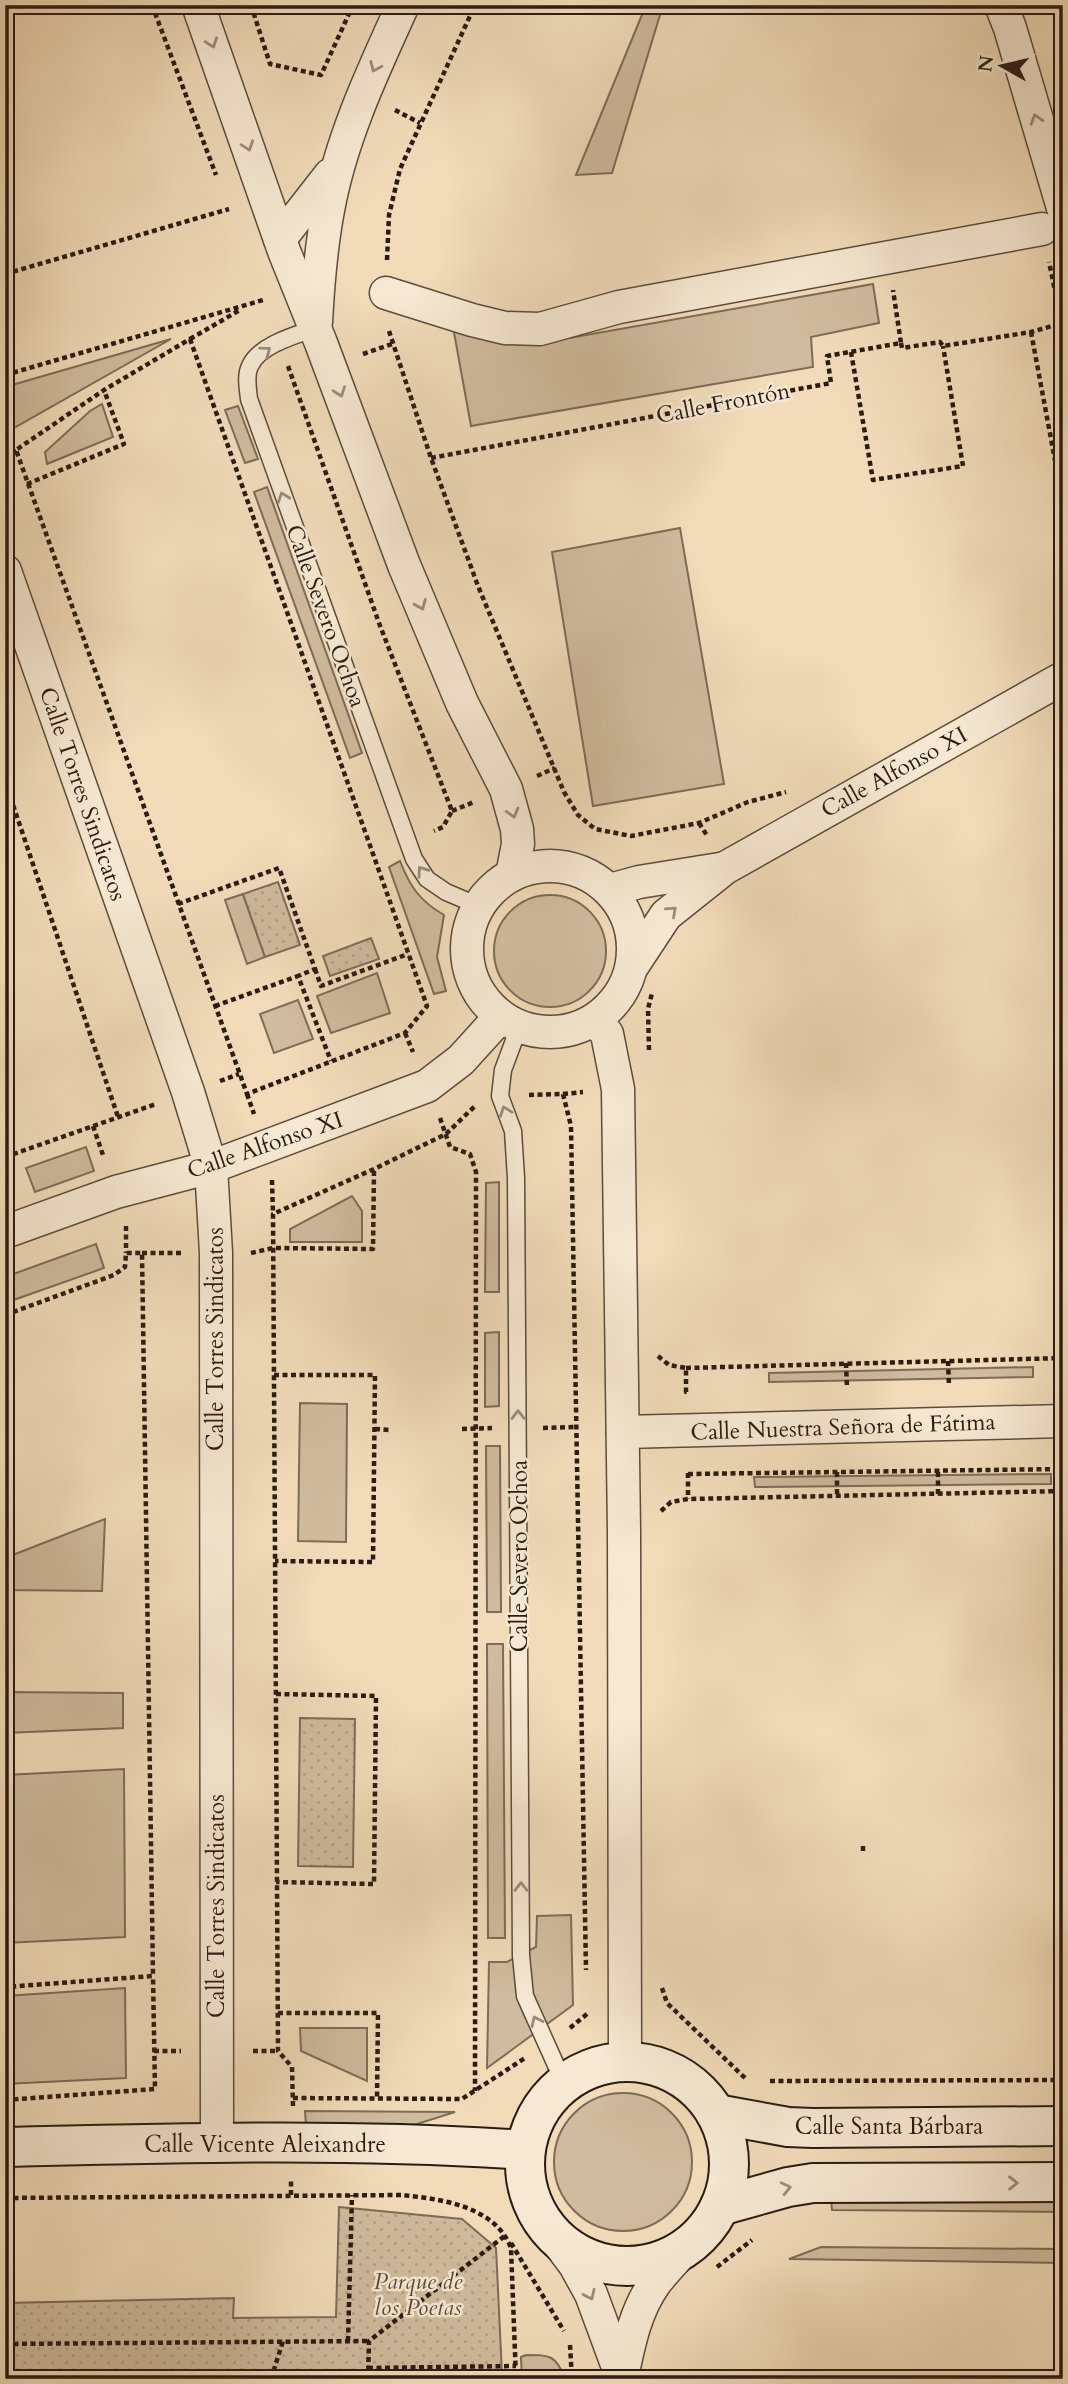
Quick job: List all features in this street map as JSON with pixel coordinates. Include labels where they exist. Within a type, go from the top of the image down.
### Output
[{"type":"main road","points":[[625,2061],[668,2070],[685,2080],[704,2097],[723,2129],[729,2158],[728,2182],[698,2260],[621,2267],[587,2259],[554,2237],[539,2218],[531,2202],[525,2181],[524,2150],[537,2115],[550,2095],[565,2082],[591,2068],[625,2061]]},
{"type":"main road","name":"Calle Santa Bárbara","points":[[716,2114],[788,2127],[813,2128],[1063,2126]]},
{"type":"main road","name":"Calle Vicente Aleixandre","points":[[5,2147],[217,2142],[389,2144],[524,2150]]},
{"type":"main road","points":[[720,2206],[788,2187],[813,2183],[1063,2182]]},
{"type":"street","points":[[198,5],[280,239],[404,565],[462,703],[506,789],[519,844],[512,875]]},
{"type":"street","points":[[316,328],[318,272],[326,221],[341,160],[359,104],[403,5]]},
{"type":"street","points":[[386,293],[483,323],[505,328],[540,329],[619,307],[888,259],[1052,218],[1006,13]]},
{"type":"street","points":[[280,239],[341,160]]},
{"type":"street","name":"Calle Torres Sindicatos","points":[[5,571],[188,1092],[211,1167],[216,1253],[217,2142]]},
{"type":"street","name":"Calle Alfonso XI","points":[[643,975],[666,915],[725,868],[1063,678]]},
{"type":"street","points":[[560,866],[587,874],[610,890],[626,912],[643,975],[624,989],[613,1005],[596,1020],[563,1032],[541,1032],[509,1022],[480,995],[470,974],[467,951],[470,928],[479,906],[493,888],[524,869],[560,866]]},
{"type":"street","name":"Calle Alfonso XI","points":[[610,890],[639,882],[725,868]]},
{"type":"street","points":[[596,1020],[607,1034],[618,1090],[623,1432],[625,2061]]},
{"type":"street","name":"Calle Alfonso XI","points":[[5,1232],[116,1192],[211,1167],[427,1086],[509,1022]]},
{"type":"street","name":"Calle Nuestra Señora de Fátima","points":[[623,1432],[1063,1420]]},
{"type":"street","points":[[554,2237],[575,2265],[591,2294],[622,2378]]},
{"type":"street","points":[[622,2378],[632,2331],[655,2284],[698,2260]]},
{"type":"lane","name":"Calle Severo Ochoa","points":[[316,328],[279,341],[250,364],[247,377],[249,398],[407,844],[426,879],[446,892],[479,906]]},
{"type":"lane","points":[[500,1096],[509,1022]]},
{"type":"lane","name":"Calle Severo Ochoa","points":[[500,1096],[513,1131],[516,1178],[521,1956],[525,1996],[565,2082]]},
{"type":"path","points":[[152,5],[220,184]]},
{"type":"path","points":[[251,5],[270,64],[321,75],[353,5]]},
{"type":"path","points":[[475,5],[400,169],[389,215],[386,293],[392,344],[478,586],[564,792],[578,815],[595,829],[631,836],[699,822],[748,802],[789,792]]},
{"type":"path","points":[[225,197],[233,219]]},
{"type":"path","points":[[5,274],[229,209]]},
{"type":"path","name":"Calle Frontón","points":[[431,458],[831,383],[827,356],[901,343],[902,348],[940,342],[943,346],[1031,332],[1059,324],[1052,218]]},
{"type":"path","points":[[888,259],[901,343]]},
{"type":"path","points":[[258,287],[374,610],[452,811],[443,827],[375,858]]},
{"type":"path","points":[[5,375],[263,300]]},
{"type":"path","points":[[5,458],[104,390],[249,305]]},
{"type":"path","points":[[1031,332],[1063,503]]},
{"type":"path","points":[[16,450],[247,1094],[405,1034],[428,1006],[190,339]]},
{"type":"path","points":[[850,352],[873,480],[962,466],[943,346]]},
{"type":"path","points":[[27,484],[124,444],[104,390]]},
{"type":"path","points":[[5,781],[118,1117]]},
{"type":"path","points":[[178,904],[279,868],[321,986],[408,954]]},
{"type":"path","points":[[215,1006],[315,969]]},
{"type":"path","points":[[643,975],[648,1009],[649,1062]]},
{"type":"path","points":[[298,976],[331,1061]]},
{"type":"path","points":[[5,1157],[239,1074]]},
{"type":"path","points":[[586,1977],[571,1126],[563,1094],[481,1098],[466,1117],[446,1134],[273,1214],[278,2052],[292,2067],[293,2098],[462,2099],[587,2016],[587,2003]]},
{"type":"path","points":[[446,1134],[450,1147],[470,1154],[476,1172],[475,2091]]},
{"type":"path","points":[[273,1248],[373,1249],[374,1169]]},
{"type":"path","points":[[5,1315],[114,1275],[125,1267],[126,1253],[142,1253],[155,2090],[5,2100]]},
{"type":"path","points":[[576,1340],[657,1338],[658,1355],[668,1365],[686,1368],[1063,1358]]},
{"type":"path","points":[[948,1361],[949,1386]]},
{"type":"path","points":[[846,1363],[846,1388],[859,1388]]},
{"type":"path","points":[[686,1368],[686,1392],[700,1391]]},
{"type":"path","points":[[274,1375],[375,1375],[373,1562],[275,1561]]},
{"type":"path","points":[[937,1386],[962,1386]]},
{"type":"path","points":[[545,1428],[578,1427]]},
{"type":"path","points":[[462,1429],[477,1428]]},
{"type":"path","points":[[375,1429],[389,1430]]},
{"type":"path","points":[[688,1474],[1063,1469]]},
{"type":"path","points":[[938,1471],[938,1494]]},
{"type":"path","points":[[837,1472],[837,1495]]},
{"type":"path","points":[[659,1517],[662,1508],[671,1502],[688,1499],[1063,1491]]},
{"type":"path","points":[[276,1694],[376,1696],[374,1884],[276,1882]]},
{"type":"path","points":[[863,1846],[863,1853]]},
{"type":"path","points":[[5,1987],[153,1976]]},
{"type":"path","points":[[660,1979],[667,2003],[748,2081]]},
{"type":"path","points":[[278,2013],[378,2013],[377,2099]]},
{"type":"path","points":[[761,2081],[1063,2080]]},
{"type":"path","points":[[348,2341],[352,2195]]},
{"type":"path","points":[[5,2198],[352,2195],[435,2199],[487,2216],[506,2234],[570,2340],[572,2379]]},
{"type":"path","points":[[5,2344],[369,2341],[506,2234]]},
{"type":"path","points":[[506,2234],[511,2248],[516,2379]]},
{"type":"path","points":[[698,2260],[757,2237]]},
{"type":"path","points":[[271,2379],[283,2341]]},
{"type":"path","points":[[368,2379],[369,2341]]},
{"type":"path","points":[[368,2368],[516,2366]]},
{"type":"green space","points":[[646,5],[663,5],[612,173],[576,175]]},
{"type":"green space","points":[[873,284],[879,323],[811,337],[813,367],[471,426],[453,327],[547,342]]},
{"type":"green space","points":[[171,339],[5,433],[5,387]]},
{"type":"green space","points":[[102,404],[113,437],[47,464],[45,452],[90,411]]},
{"type":"green space","points":[[238,406],[258,459],[245,463],[225,410]]},
{"type":"green space","points":[[267,487],[362,753],[350,758],[254,492]]},
{"type":"green space","points":[[680,528],[724,784],[593,806],[552,552]]},
{"type":"green space","points":[[400,861],[417,892],[444,915],[437,957],[446,991],[434,994],[389,867]]},
{"type":"green space","points":[[278,882],[300,945],[265,957],[243,894]]},
{"type":"green space","points":[[243,894],[265,957],[247,964],[225,900]]},
{"type":"green space","points":[[550,895],[571,899],[589,912],[602,930],[606,951],[602,972],[589,990],[571,1003],[550,1007],[529,1003],[511,990],[498,972],[494,951],[498,930],[511,912],[529,899]]},
{"type":"green space","points":[[371,938],[379,959],[330,976],[323,956]]},
{"type":"green space","points":[[377,973],[390,1013],[331,1033],[317,996]]},
{"type":"green space","points":[[298,1000],[313,1039],[274,1053],[260,1014]]},
{"type":"green space","points":[[86,1147],[94,1171],[35,1192],[26,1168]]},
{"type":"green space","points":[[499,1182],[499,1292],[485,1292],[486,1183]]},
{"type":"green space","points":[[352,1196],[362,1211],[362,1242],[290,1242],[290,1229]]},
{"type":"green space","points":[[96,1244],[104,1268],[5,1303],[5,1277]]},
{"type":"green space","points":[[499,1332],[499,1406],[485,1407],[485,1333]]},
{"type":"green space","points":[[1033,1367],[1033,1377],[769,1382],[769,1373]]},
{"type":"green space","points":[[300,1403],[347,1404],[346,1542],[298,1541]]},
{"type":"green space","points":[[486,1446],[500,1446],[501,1612],[487,1612]]},
{"type":"green space","points":[[1051,1474],[1051,1484],[755,1487],[754,1477]]},
{"type":"green space","points":[[105,1519],[102,1591],[5,1590],[5,1558]]},
{"type":"green space","points":[[487,1644],[503,1644],[505,1938],[488,1938]]},
{"type":"green space","points":[[5,1692],[123,1693],[123,1728],[5,1733]]},
{"type":"green space","points":[[300,1718],[355,1719],[353,1867],[298,1866]]},
{"type":"green space","points":[[124,1769],[125,1937],[5,1943],[5,1775]]},
{"type":"green space","points":[[571,1915],[573,2005],[487,2068],[489,1962],[507,1962],[536,1947],[537,1916]]},
{"type":"green space","points":[[125,1988],[126,2078],[5,2084],[5,1996]]},
{"type":"green space","points":[[300,2028],[367,2028],[367,2081],[301,2051]]},
{"type":"green space","points":[[623,2093],[649,2098],[672,2113],[687,2136],[692,2162],[687,2188],[672,2211],[649,2226],[623,2231],[597,2226],[574,2211],[559,2188],[554,2162],[559,2136],[574,2113],[597,2098]]},
{"type":"green space","points":[[305,2111],[455,2112],[414,2125],[306,2125]]},
{"type":"green space","points":[[831,2199],[1063,2200],[1063,2212],[832,2210]]},
{"type":"green space","name":"Parque de los Poetas","points":[[339,2207],[462,2219],[496,2248],[502,2374],[391,2374],[390,2379],[5,2379],[5,2303],[234,2298],[233,2318],[336,2317]]},
{"type":"green space","points":[[821,2247],[1063,2249],[1063,2263],[789,2259]]},
{"type":"green space","points":[[526,2355],[551,2358],[559,2365],[566,2379],[522,2379],[521,2357]]}]
